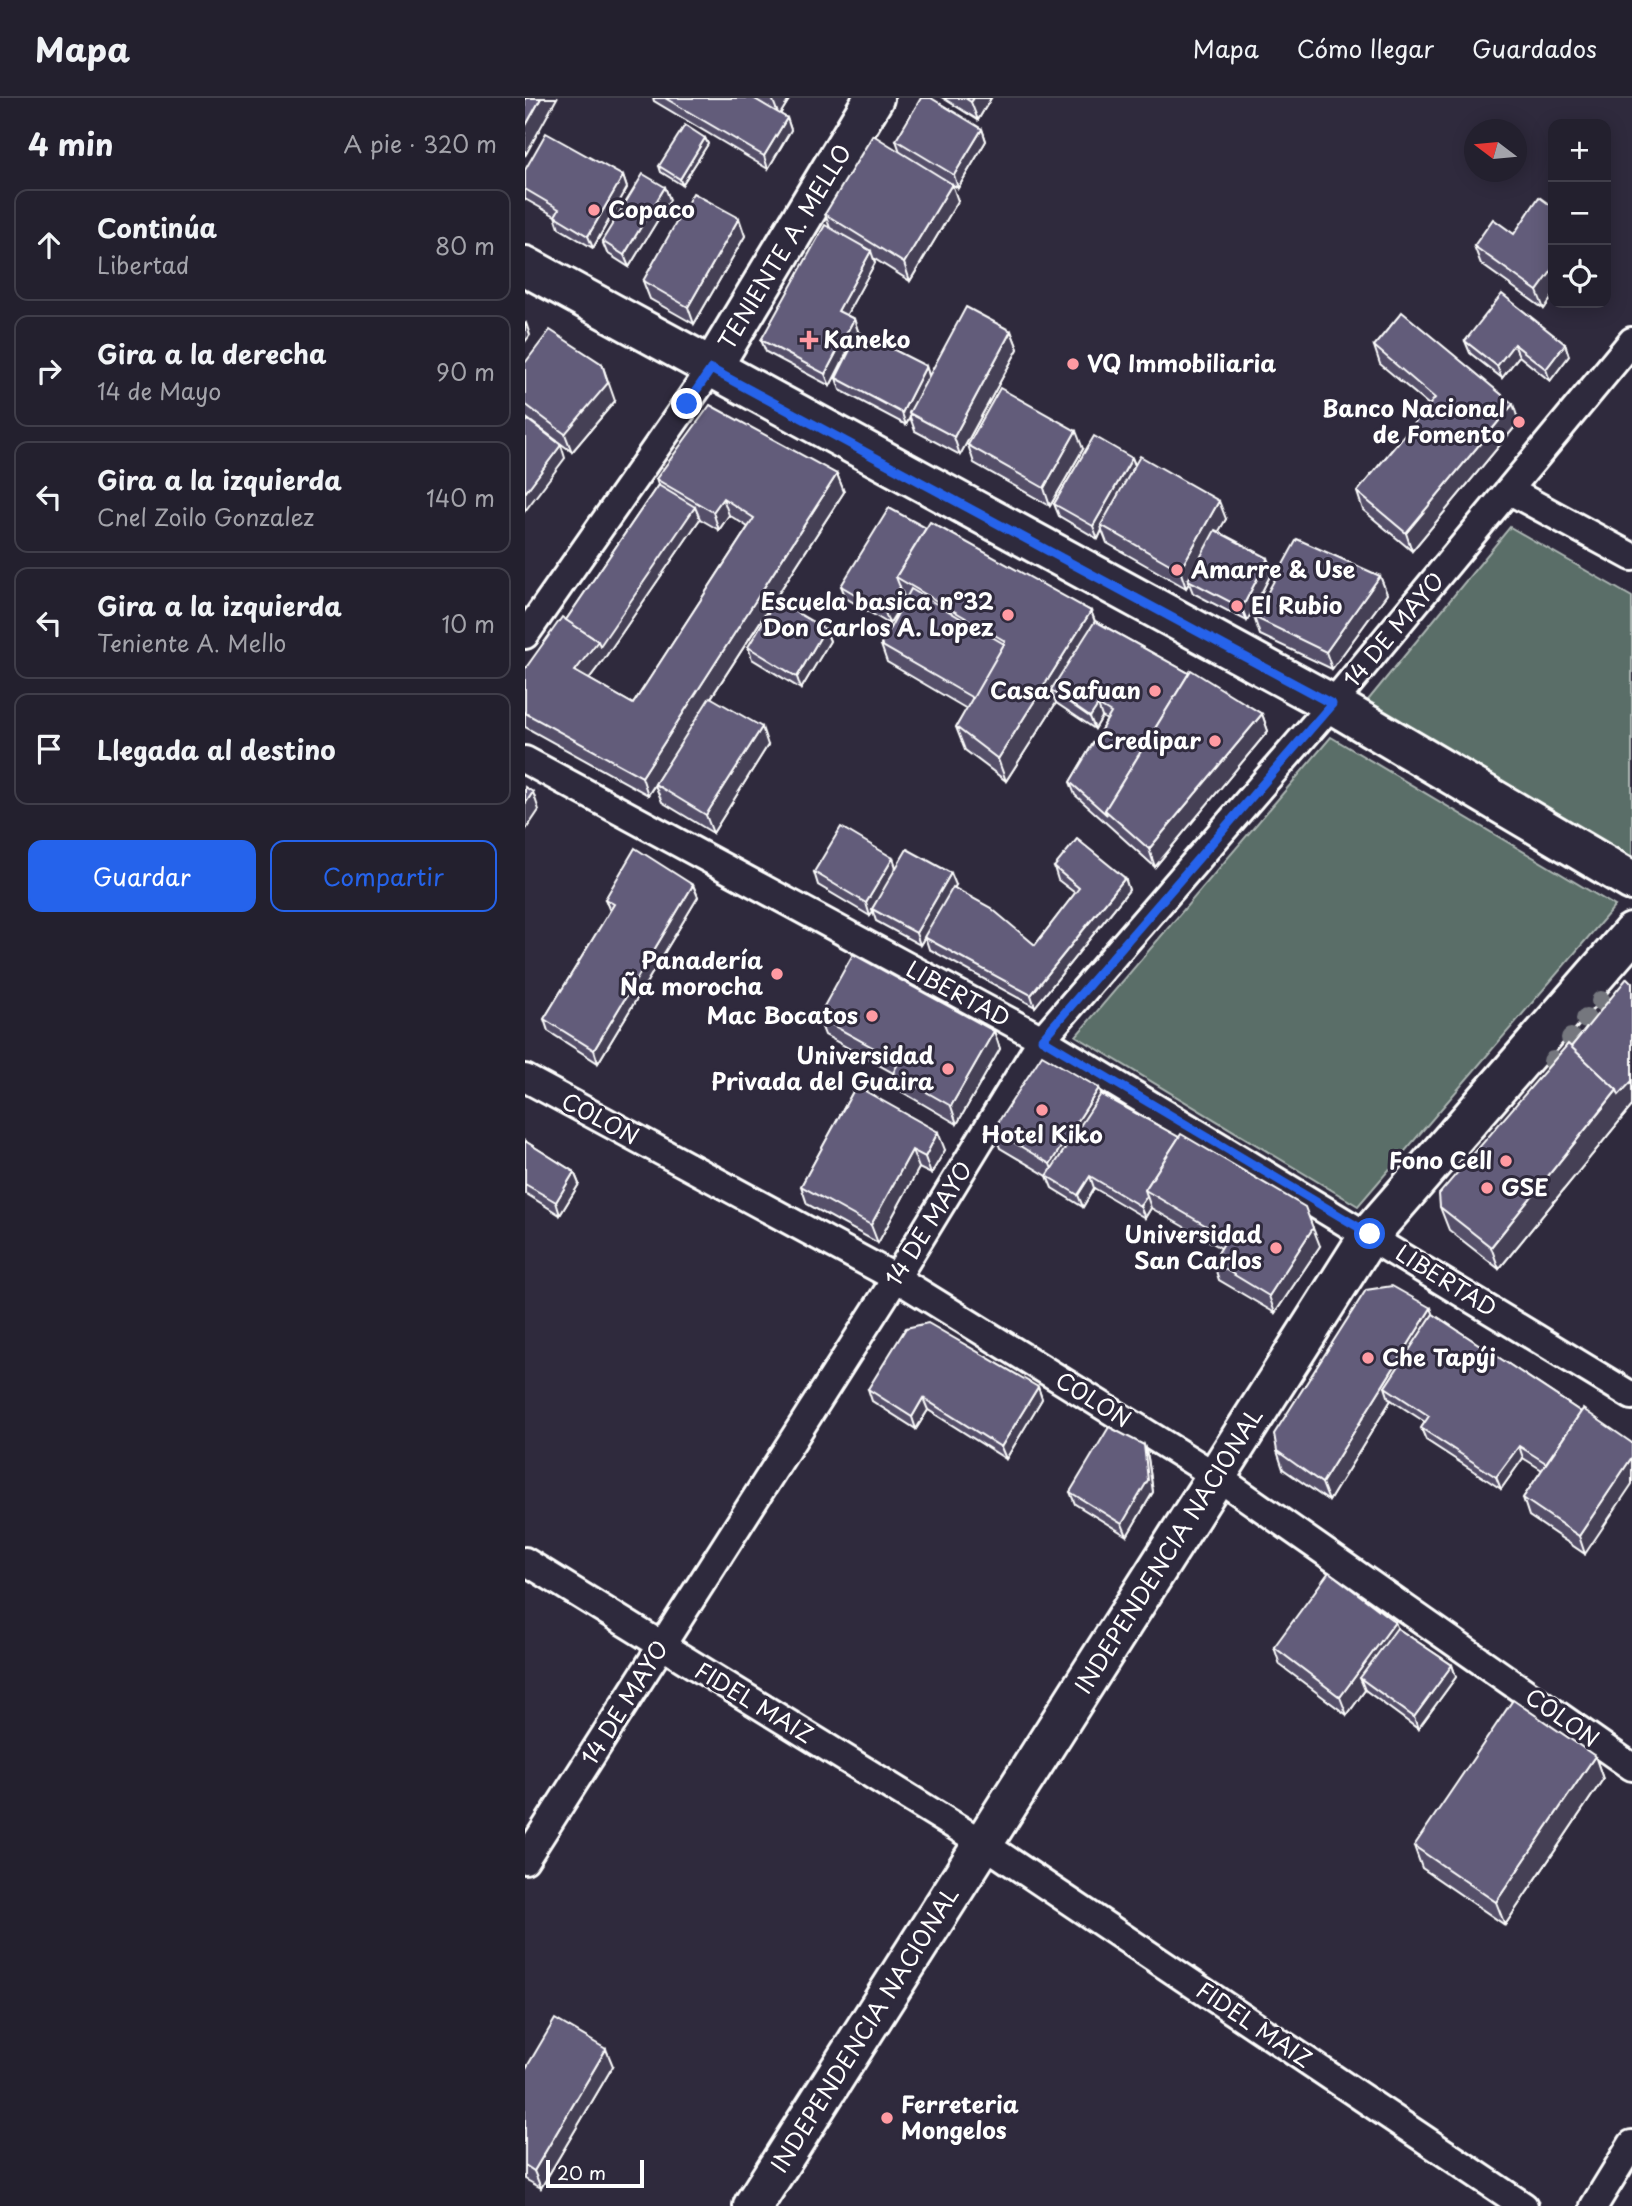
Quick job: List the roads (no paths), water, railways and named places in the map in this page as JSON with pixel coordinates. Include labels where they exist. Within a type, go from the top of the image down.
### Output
[{"type":"street","name":"TENIENTE A. MELLO","points":[[525,635],[711,369],[874,98]]},
{"type":"street","points":[[525,266],[1332,704],[1632,881]]},
{"type":"street","name":"14 DE MAYO","points":[[525,1860],[896,1278],[1042,1039],[1332,704],[1632,341]]},
{"type":"street","points":[[1510,491],[1632,557]]},
{"type":"street","name":"LIBERTAD","points":[[525,760],[1042,1039],[1370,1234],[1632,1396]]},
{"type":"street","name":"INDEPENDENCIA NACIONAL","points":[[753,2206],[1370,1234],[1632,933]]},
{"type":"street","name":"COLON","points":[[525,1079],[896,1278],[1216,1476],[1632,1767]]},
{"type":"street","name":"FIDEL MAIZ","points":[[525,1561],[984,1844],[1524,2206]]},
{"type":"street","points":[[1594,2206],[1632,2144]]},
{"type":"place","name":"Copaco","points":[[594,210]]},
{"type":"place","name":"Kaneko","points":[[809,340]]},
{"type":"place","name":"VQ Immobiliaria","points":[[1073,364]]},
{"type":"place","name":"Banco Nacional de Fomento","points":[[1519,422]]},
{"type":"place","name":"Amarre & Use","points":[[1177,570]]},
{"type":"place","name":"El Rubio","points":[[1237,606]]},
{"type":"place","name":"Escuela basica n°32 Don Carlos A. Lopez","points":[[1008,615]]},
{"type":"place","name":"Casa Safuan","points":[[1155,691]]},
{"type":"place","name":"Credipar","points":[[1215,741]]},
{"type":"place","name":"Panadería Ña morocha","points":[[777,974]]},
{"type":"place","name":"Mac Bocatos","points":[[872,1016]]},
{"type":"place","name":"Universidad Privada del Guaira","points":[[948,1069]]},
{"type":"place","name":"Hotel Kiko","points":[[1042,1110]]},
{"type":"place","name":"Fono Cell","points":[[1506,1161]]},
{"type":"place","name":"GSE","points":[[1487,1188]]},
{"type":"place","name":"Universidad San Carlos","points":[[1276,1248]]},
{"type":"place","name":"Che Tapýi","points":[[1368,1358]]},
{"type":"place","name":"Ferreteria Mongelos","points":[[887,2118]]}]
